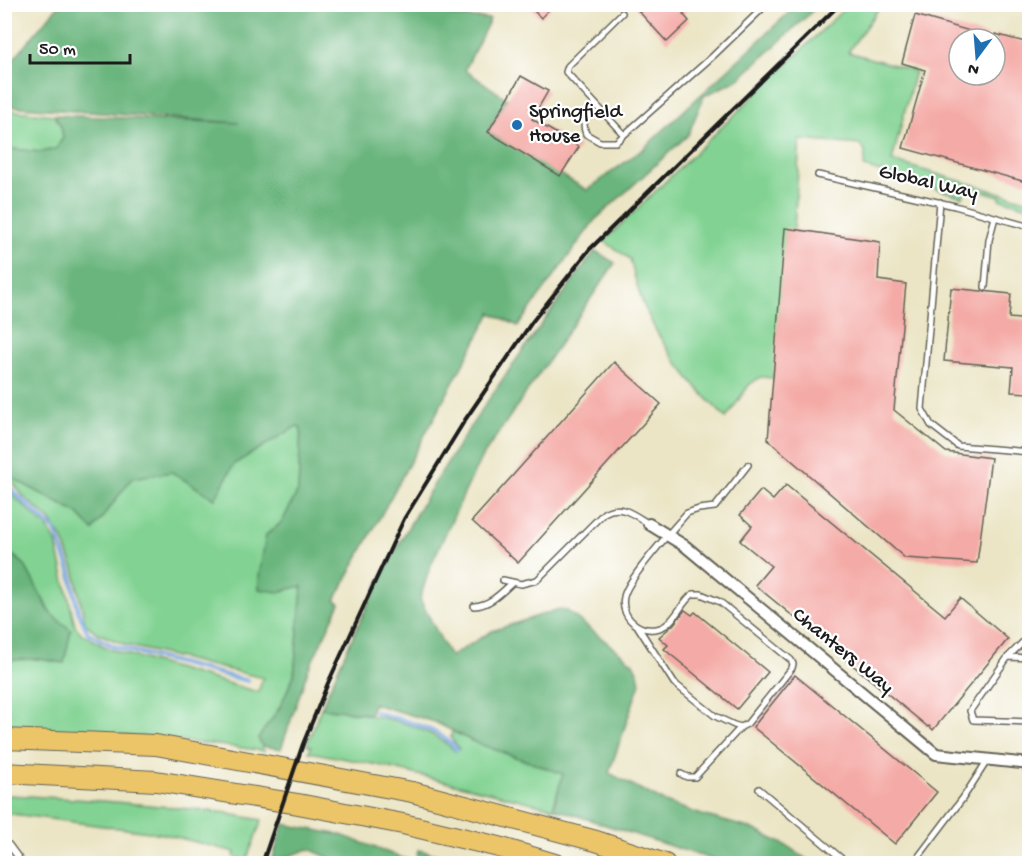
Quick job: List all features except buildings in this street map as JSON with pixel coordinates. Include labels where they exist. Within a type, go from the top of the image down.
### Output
[{"type":"highway","points":[[4,739],[156,745],[412,792],[596,840],[665,864]]},
{"type":"highway","points":[[4,773],[156,781],[298,804],[403,824],[500,847],[555,864]]},
{"type":"street","name":"Chanters Way","points":[[649,524],[685,546],[728,584],[936,754],[1029,764]]},
{"type":"lane","points":[[596,106],[584,119],[585,134],[594,141],[611,143],[624,135],[713,56],[767,4]]},
{"type":"lane","points":[[622,13],[568,66],[566,72],[624,135]]},
{"type":"lane","name":"Global Way","points":[[818,175],[940,202],[1029,227]]},
{"type":"lane","points":[[940,202],[922,409],[932,425],[958,446],[1029,452]]},
{"type":"lane","points":[[985,287],[989,240],[995,217]]},
{"type":"lane","points":[[741,727],[715,717],[674,683],[638,627],[625,614],[623,604],[624,595],[632,580],[687,513],[715,507],[748,465]]},
{"type":"lane","points":[[503,580],[512,583],[529,583],[537,580],[604,513],[611,509],[626,510],[649,524]]},
{"type":"lane","points":[[474,606],[484,605],[491,601],[512,583]]},
{"type":"lane","points":[[638,627],[648,630],[666,625],[688,598],[693,594],[701,594],[720,602],[793,664],[789,673],[753,718],[741,727],[695,777],[681,774]]},
{"type":"lane","points":[[1029,635],[1008,657],[969,711],[973,720],[1029,722]]},
{"type":"lane","points":[[1008,657],[1029,658]]},
{"type":"lane","points":[[913,864],[963,798],[988,759]]},
{"type":"lane","points":[[759,789],[848,864]]},
{"type":"lane","points":[[4,844],[9,845],[23,864]]},
{"type":"green space","points":[[435,4],[452,16],[490,19],[465,70],[507,99],[488,132],[587,190],[643,149],[797,5],[819,5],[739,79],[704,96],[688,135],[594,221],[518,326],[491,313],[335,600],[340,603],[308,670],[281,749],[262,746],[258,738],[279,709],[294,675],[302,586],[278,592],[259,589],[259,576],[266,535],[282,522],[298,491],[301,428],[297,426],[234,464],[215,499],[172,472],[132,478],[93,530],[77,513],[5,472],[5,148],[40,152],[56,149],[63,138],[61,126],[54,115],[239,123],[5,106],[5,69],[59,5]]},
{"type":"green space","points":[[848,5],[881,5],[848,52],[915,71],[892,161],[1029,201],[1029,207],[967,187],[963,197],[864,167],[865,152],[861,145],[800,140],[794,229],[773,378],[760,377],[749,385],[726,418],[676,361],[655,329],[639,290],[630,259],[604,241]]},
{"type":"green space","points":[[4,110],[54,115],[61,126],[63,138],[56,149],[40,152],[5,148]]},
{"type":"green space","points":[[595,251],[615,263],[480,460],[430,567],[420,599],[450,657],[492,631],[559,609],[566,610],[633,663],[638,673],[640,683],[609,773],[665,802],[753,829],[787,846],[812,863],[723,863],[553,808],[563,774],[474,742],[435,722],[373,704],[370,714],[321,708],[367,606],[420,507],[504,377]]},
{"type":"green space","points":[[298,425],[301,428],[298,491],[282,522],[266,535],[278,592],[303,585],[294,675],[279,709],[259,738],[264,751],[135,737],[5,728],[5,660],[39,659],[64,663],[51,614],[24,564],[5,549],[5,488],[48,528],[56,542],[75,626],[82,634],[109,649],[258,692],[263,678],[126,645],[97,633],[85,623],[74,569],[62,538],[50,520],[23,496],[5,472],[77,513],[93,530],[131,478],[172,472],[215,499],[234,464]]},
{"type":"green space","points":[[5,549],[24,564],[51,614],[71,630],[64,663],[39,659],[5,660]]},
{"type":"green space","points":[[321,708],[355,712],[410,725],[442,740],[455,751],[459,749],[451,738],[452,731],[474,742],[563,774],[553,808],[378,765],[309,752],[311,746],[307,745]]},
{"type":"green space","points":[[5,795],[173,807],[229,813],[262,820],[246,861],[234,857],[235,852],[164,834],[5,813]]},
{"type":"green space","points":[[283,824],[341,835],[416,863],[341,863],[309,849],[272,862]]},
{"type":"green space","points":[[418,850],[470,863],[416,863]]},
{"type":"waterway","points":[[4,483],[55,530],[70,570],[78,611],[88,633],[113,646],[248,681]]},
{"type":"waterway","points":[[375,712],[429,730],[448,741],[456,749]]},
{"type":"railway","points":[[262,864],[303,744],[328,683],[404,519],[465,420],[532,322],[589,250],[840,4]]},
{"type":"place","name":"Springfield House","points":[[517,125]]}]
